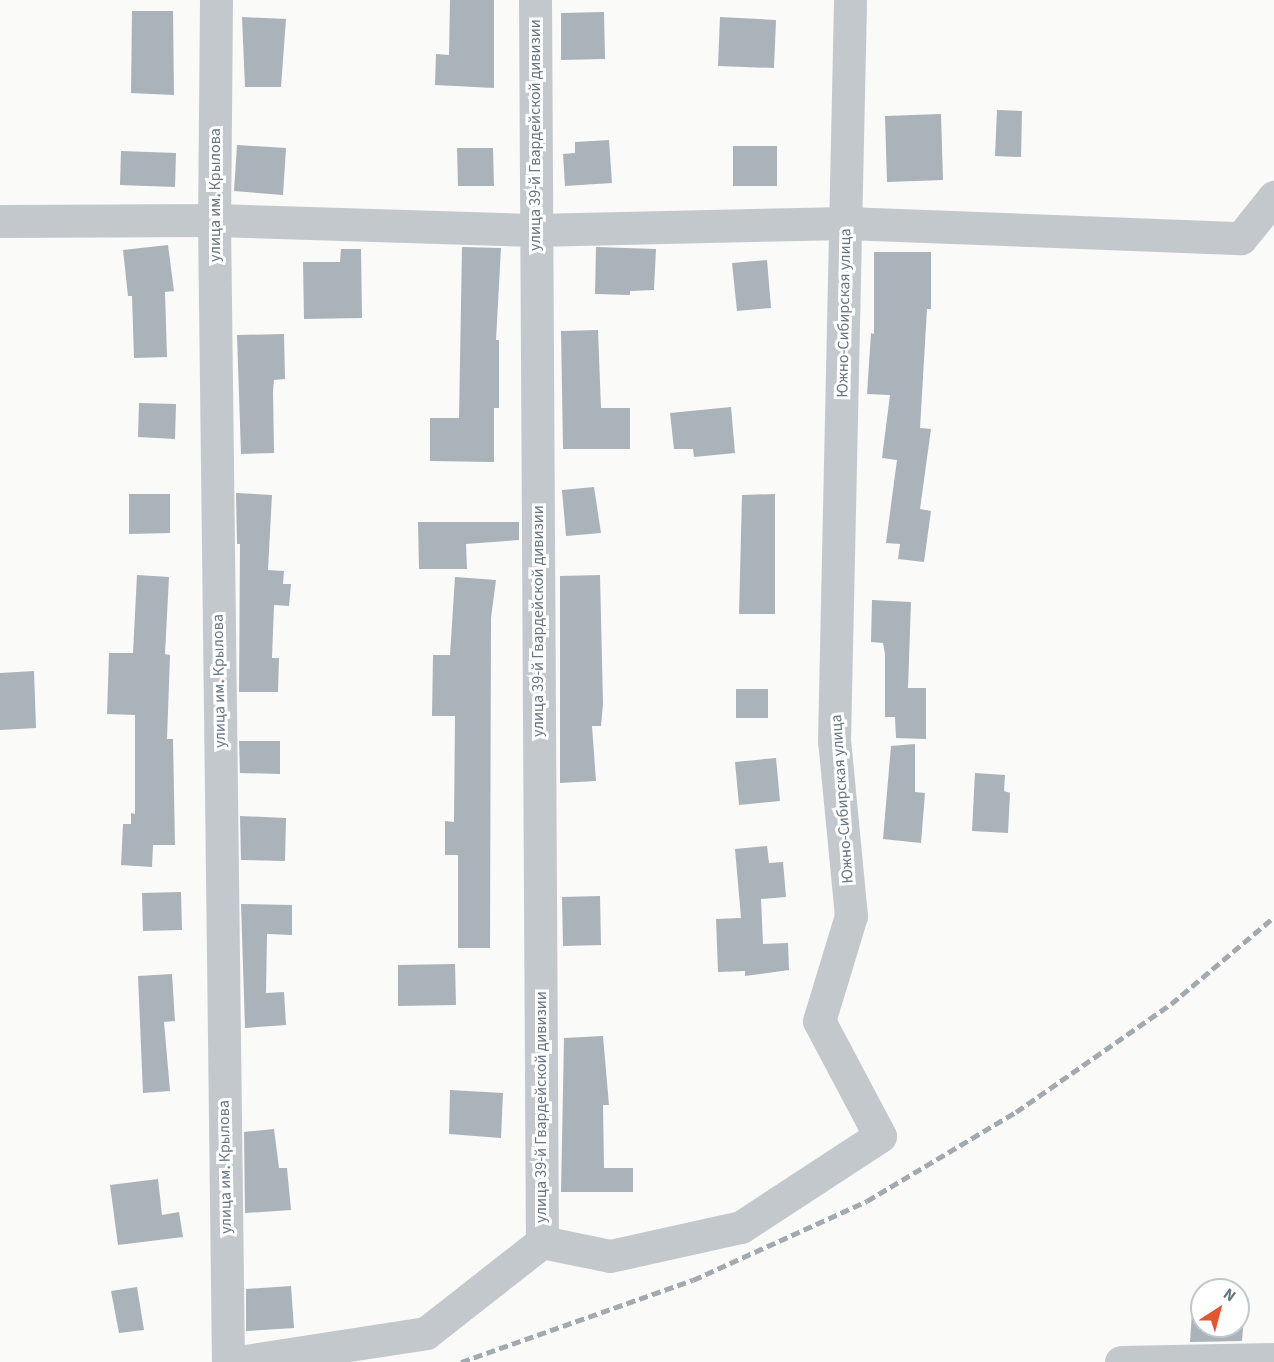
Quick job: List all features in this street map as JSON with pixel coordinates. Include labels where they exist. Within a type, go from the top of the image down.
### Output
[{"type":"street","name":"улица им. Крылова","points":[[216,0],[214,220],[228,1362]]},
{"type":"street","name":"улица 39-й Гвардейской дивизии","points":[[535,0],[534,230],[543,1242]]},
{"type":"street","name":"Южно-Сибирская улица","points":[[543,1242],[610,1256],[741,1227],[880,1136],[819,1021],[851,916],[834,741],[850,0]]},
{"type":"street","points":[[0,221],[214,220],[534,230],[846,223],[1241,237],[1274,196]]},
{"type":"street","points":[[238,1362],[426,1333],[543,1242]]},
{"type":"street","points":[[1121,1362],[1274,1359]]},
{"type":"building","points":[[450,0],[494,0],[494,88],[435,85],[436,54],[449,55]]},
{"type":"building","points":[[132,11],[173,11],[174,95],[131,93]]},
{"type":"building","points":[[604,12],[605,59],[561,60],[561,13]]},
{"type":"building","points":[[242,17],[286,19],[281,87],[245,87]]},
{"type":"building","points":[[720,17],[776,20],[774,68],[718,66]]},
{"type":"building","points":[[997,110],[1022,111],[1021,157],[995,156]]},
{"type":"building","points":[[941,114],[943,180],[887,182],[885,116]]},
{"type":"building","points":[[609,140],[612,183],[565,186],[563,154],[575,153],[575,142]]},
{"type":"building","points":[[237,145],[286,148],[283,195],[234,191]]},
{"type":"building","points":[[733,146],[777,146],[777,186],[733,186]]},
{"type":"building","points":[[457,148],[493,148],[494,186],[458,186]]},
{"type":"building","points":[[121,151],[176,153],[175,187],[120,185]]},
{"type":"building","points":[[168,245],[174,291],[165,292],[167,357],[134,358],[132,296],[128,296],[123,250]]},
{"type":"building","points":[[462,247],[501,248],[496,340],[499,340],[499,408],[494,408],[494,462],[430,461],[430,418],[459,418]]},
{"type":"building","points":[[596,247],[656,249],[654,290],[630,291],[630,295],[595,294]]},
{"type":"building","points":[[341,249],[361,249],[362,318],[304,319],[303,262],[340,262]]},
{"type":"building","points":[[874,252],[931,252],[931,309],[927,309],[920,428],[931,429],[920,509],[931,511],[924,562],[898,559],[900,544],[886,543],[897,460],[882,458],[890,395],[867,394],[871,333],[874,334]]},
{"type":"building","points":[[767,260],[771,308],[737,311],[732,263]]},
{"type":"building","points":[[598,330],[601,408],[630,408],[630,449],[563,449],[561,331]]},
{"type":"building","points":[[284,334],[285,379],[274,380],[273,391],[274,453],[241,454],[237,335]]},
{"type":"building","points":[[139,403],[176,404],[175,439],[138,437]]},
{"type":"building","points":[[731,407],[735,453],[694,457],[693,449],[674,449],[670,413]]},
{"type":"building","points":[[594,487],[601,533],[566,536],[562,490]]},
{"type":"building","points":[[236,493],[272,495],[268,570],[284,571],[283,584],[291,584],[289,606],[274,605],[272,658],[279,658],[278,692],[239,692],[240,544],[237,544]]},
{"type":"building","points":[[129,494],[170,494],[170,533],[129,534]]},
{"type":"building","points":[[775,494],[775,614],[739,614],[742,495]]},
{"type":"building","points":[[418,522],[519,522],[519,540],[466,544],[467,569],[419,569]]},
{"type":"building","points":[[137,575],[169,577],[165,654],[170,655],[167,739],[173,739],[175,845],[153,845],[152,867],[121,865],[123,824],[131,824],[131,813],[135,814],[135,715],[107,714],[109,653],[133,653]]},
{"type":"building","points":[[600,575],[603,704],[601,726],[592,726],[596,781],[560,783],[560,576]]},
{"type":"building","points":[[455,577],[496,580],[491,618],[490,948],[458,948],[458,855],[445,855],[445,821],[454,822],[455,716],[432,716],[433,655],[450,655]]},
{"type":"building","points":[[872,600],[911,602],[908,688],[926,688],[926,739],[896,738],[895,717],[885,717],[885,654],[883,643],[871,642]]},
{"type":"building","points":[[34,671],[36,728],[0,730],[0,673]]},
{"type":"building","points":[[736,689],[768,689],[768,718],[736,718]]},
{"type":"building","points":[[239,741],[280,741],[280,774],[240,773]]},
{"type":"building","points":[[915,744],[915,792],[925,793],[921,843],[883,839],[891,746]]},
{"type":"building","points":[[776,758],[780,801],[739,805],[735,762]]},
{"type":"building","points":[[975,773],[1005,775],[1004,791],[1010,793],[1008,833],[972,831]]},
{"type":"building","points":[[240,816],[286,818],[285,861],[241,860]]},
{"type":"building","points":[[767,846],[769,863],[783,862],[786,897],[761,899],[763,944],[788,943],[789,970],[745,976],[745,971],[718,972],[716,919],[741,918],[735,849]]},
{"type":"building","points":[[181,892],[182,930],[143,931],[142,893]]},
{"type":"building","points":[[600,896],[601,945],[563,946],[562,897]]},
{"type":"building","points":[[241,904],[292,905],[292,935],[267,934],[266,993],[284,992],[286,1025],[245,1028]]},
{"type":"building","points":[[455,964],[456,1005],[398,1006],[398,965]]},
{"type":"building","points":[[172,974],[175,1021],[164,1022],[170,1091],[143,1093],[138,976]]},
{"type":"building","points":[[603,1036],[609,1105],[603,1105],[604,1168],[633,1168],[633,1192],[561,1192],[564,1038]]},
{"type":"building","points":[[450,1090],[503,1093],[501,1138],[449,1134]]},
{"type":"building","points":[[274,1129],[279,1168],[287,1168],[291,1210],[245,1213],[244,1132]]},
{"type":"building","points":[[158,1179],[162,1215],[179,1212],[183,1237],[118,1245],[110,1185]]},
{"type":"building","points":[[291,1286],[294,1328],[246,1331],[246,1289]]},
{"type":"building","points":[[137,1287],[144,1330],[119,1333],[111,1291]]},
{"type":"building","points":[[1190,1338],[1242,1338],[1242,1341],[1190,1342]]},
{"type":"railway","points":[[461,1362],[693,1280],[867,1201],[1016,1112],[1171,1004],[1274,917]]}]
